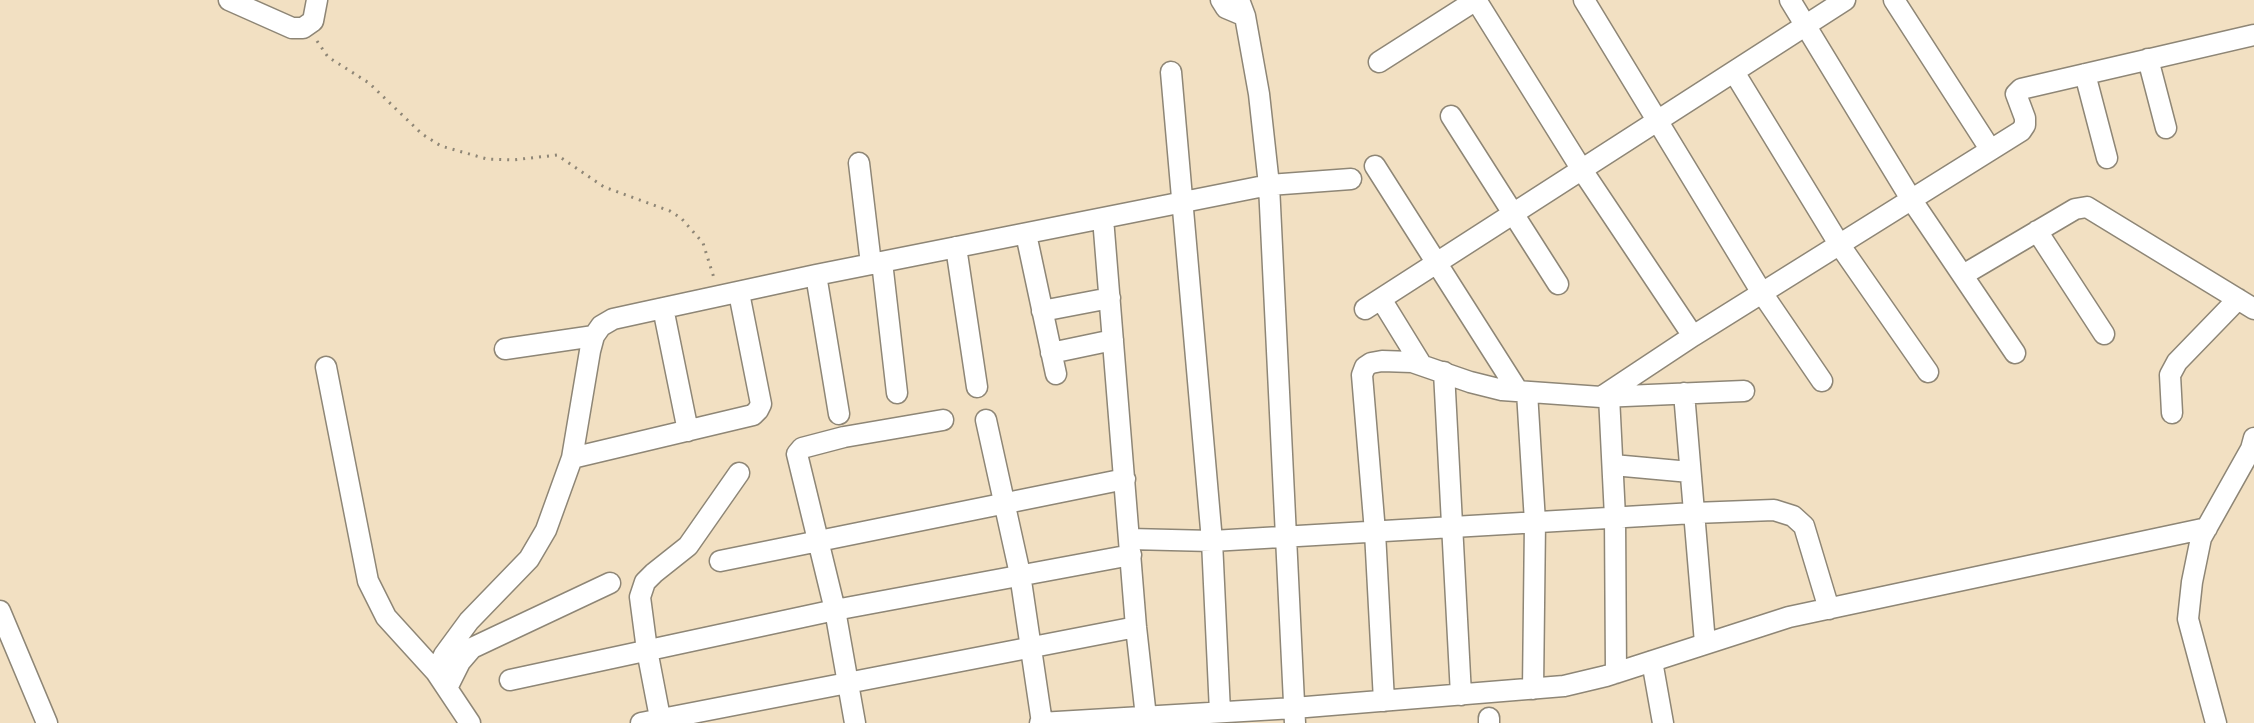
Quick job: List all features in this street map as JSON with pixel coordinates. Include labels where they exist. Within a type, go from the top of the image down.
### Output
[{"type":"street","points":[[229,0],[292,28],[303,28],[313,21],[317,0]]},
{"type":"street","points":[[1221,0],[1226,8],[1242,8],[1259,94],[1269,185],[1294,716]]},
{"type":"street","points":[[1379,62],[1476,0],[1582,170],[1693,336]]},
{"type":"street","points":[[1584,0],[1762,293],[1822,381]]},
{"type":"street","points":[[1790,0],[1911,199],[2015,353]]},
{"type":"street","points":[[1421,364],[1373,304],[1845,0]]},
{"type":"street","points":[[1894,0],[1990,149]]},
{"type":"street","points":[[1605,397],[1693,336],[2021,131],[2025,125],[2016,94],[2021,89],[2254,35]]},
{"type":"street","points":[[2148,59],[2166,128]]},
{"type":"street","points":[[1171,72],[1212,541],[1220,712]]},
{"type":"street","points":[[1734,72],[1839,244],[1928,372]]},
{"type":"street","points":[[2085,74],[2107,158]]},
{"type":"street","points":[[1451,116],[1558,284]]},
{"type":"street","points":[[859,163],[897,393]]},
{"type":"street","points":[[1375,166],[1523,391],[1535,522],[1533,689]]},
{"type":"street","points":[[442,680],[444,655],[469,621],[519,570],[546,530],[572,458],[594,336],[601,326],[613,319],[816,275],[1269,185],[1351,179]]},
{"type":"street","points":[[1963,275],[2075,209],[2087,207],[2246,304],[2177,362],[2170,375],[2172,413]]},
{"type":"street","points":[[1103,218],[1146,717]]},
{"type":"street","points":[[2037,231],[2104,334]]},
{"type":"street","points":[[1026,234],[1056,374]]},
{"type":"street","points":[[956,247],[977,387]]},
{"type":"street","points":[[816,275],[839,414]]},
{"type":"street","points":[[572,458],[753,415],[761,404],[729,295]]},
{"type":"street","points":[[1042,311],[1110,298]]},
{"type":"street","points":[[663,308],[688,431]]},
{"type":"street","points":[[505,349],[594,336]]},
{"type":"street","points":[[1051,353],[1113,340]]},
{"type":"street","points":[[1384,701],[1362,375],[1365,367],[1371,363],[1412,362],[1470,382],[1523,391],[1605,397],[1744,391]]},
{"type":"street","points":[[326,367],[368,581],[386,617],[442,680],[470,723]]},
{"type":"street","points":[[1444,372],[1461,695]]},
{"type":"street","points":[[1684,393],[1705,643]]},
{"type":"street","points":[[1605,397],[1613,465],[1616,673]]},
{"type":"street","points":[[855,723],[835,610],[797,454],[799,450],[844,437],[943,420]]},
{"type":"street","points":[[986,420],[1020,574],[1033,648],[1041,723],[1146,717],[1171,719],[1220,712],[1294,716],[1384,701],[1564,686],[1616,673],[1789,617],[2207,528]]},
{"type":"street","points":[[2216,723],[2188,619],[2192,582],[2201,538],[2251,449],[2254,438]]},
{"type":"street","points":[[1613,465],[1690,472]]},
{"type":"street","points":[[739,473],[682,553],[645,582],[640,597],[654,722],[1136,627]]},
{"type":"street","points":[[720,561],[1125,479]]},
{"type":"street","points":[[510,680],[1020,574],[1131,547],[1615,517],[1774,510],[1793,516],[1804,526],[1829,609]]},
{"type":"street","points":[[442,680],[472,648],[610,583]]},
{"type":"street","points":[[0,611],[47,723]]},
{"type":"street","points":[[1652,661],[1663,723]]},
{"type":"path","points":[[313,21],[317,41],[328,57],[369,83],[422,134],[441,146],[487,159],[513,160],[557,155],[604,187],[681,218],[703,243],[729,295]]}]
